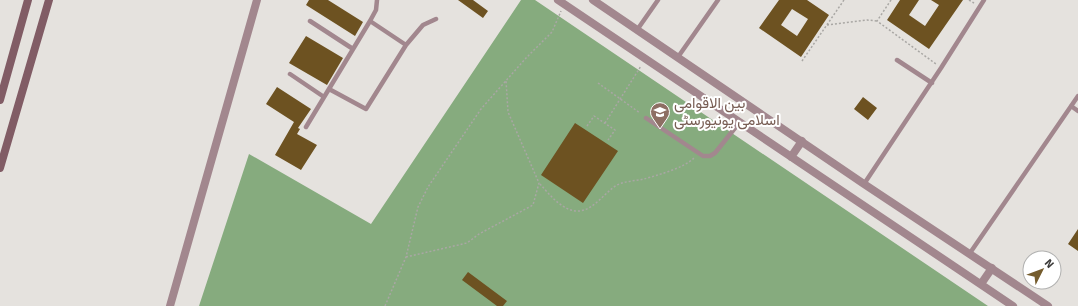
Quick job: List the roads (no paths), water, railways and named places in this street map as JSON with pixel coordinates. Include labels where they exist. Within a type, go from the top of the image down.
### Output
[{"type":"main road","points":[[0,100],[28,0]]},
{"type":"main road","points":[[0,168],[49,0]]},
{"type":"street","points":[[170,306],[257,0]]},
{"type":"street","points":[[593,0],[864,184],[1048,306]]},
{"type":"street","points":[[563,2],[739,123],[981,284],[1009,305]]},
{"type":"street","points":[[791,157],[802,141]]},
{"type":"street","points":[[981,284],[992,268]]},
{"type":"lane","points":[[306,127],[370,21],[376,10],[377,0]]},
{"type":"lane","points":[[638,30],[658,0]]},
{"type":"lane","points":[[678,58],[718,0]]},
{"type":"lane","points":[[864,184],[932,82],[984,0]]},
{"type":"lane","points":[[329,88],[366,109],[406,45],[423,24],[436,20]]},
{"type":"lane","points":[[310,21],[353,49]]},
{"type":"lane","points":[[370,21],[406,45]]},
{"type":"lane","points":[[897,60],[932,82]]},
{"type":"lane","points":[[290,74],[324,96]]},
{"type":"lane","points":[[970,253],[1078,96]]},
{"type":"lane","points":[[1071,106],[1078,112]]},
{"type":"lane","points":[[646,118],[703,156],[710,156],[715,153],[739,123]]},
{"type":"place","name":"بین الاقوامی اسلامی یونیورسٹی","points":[[660,129]]}]
